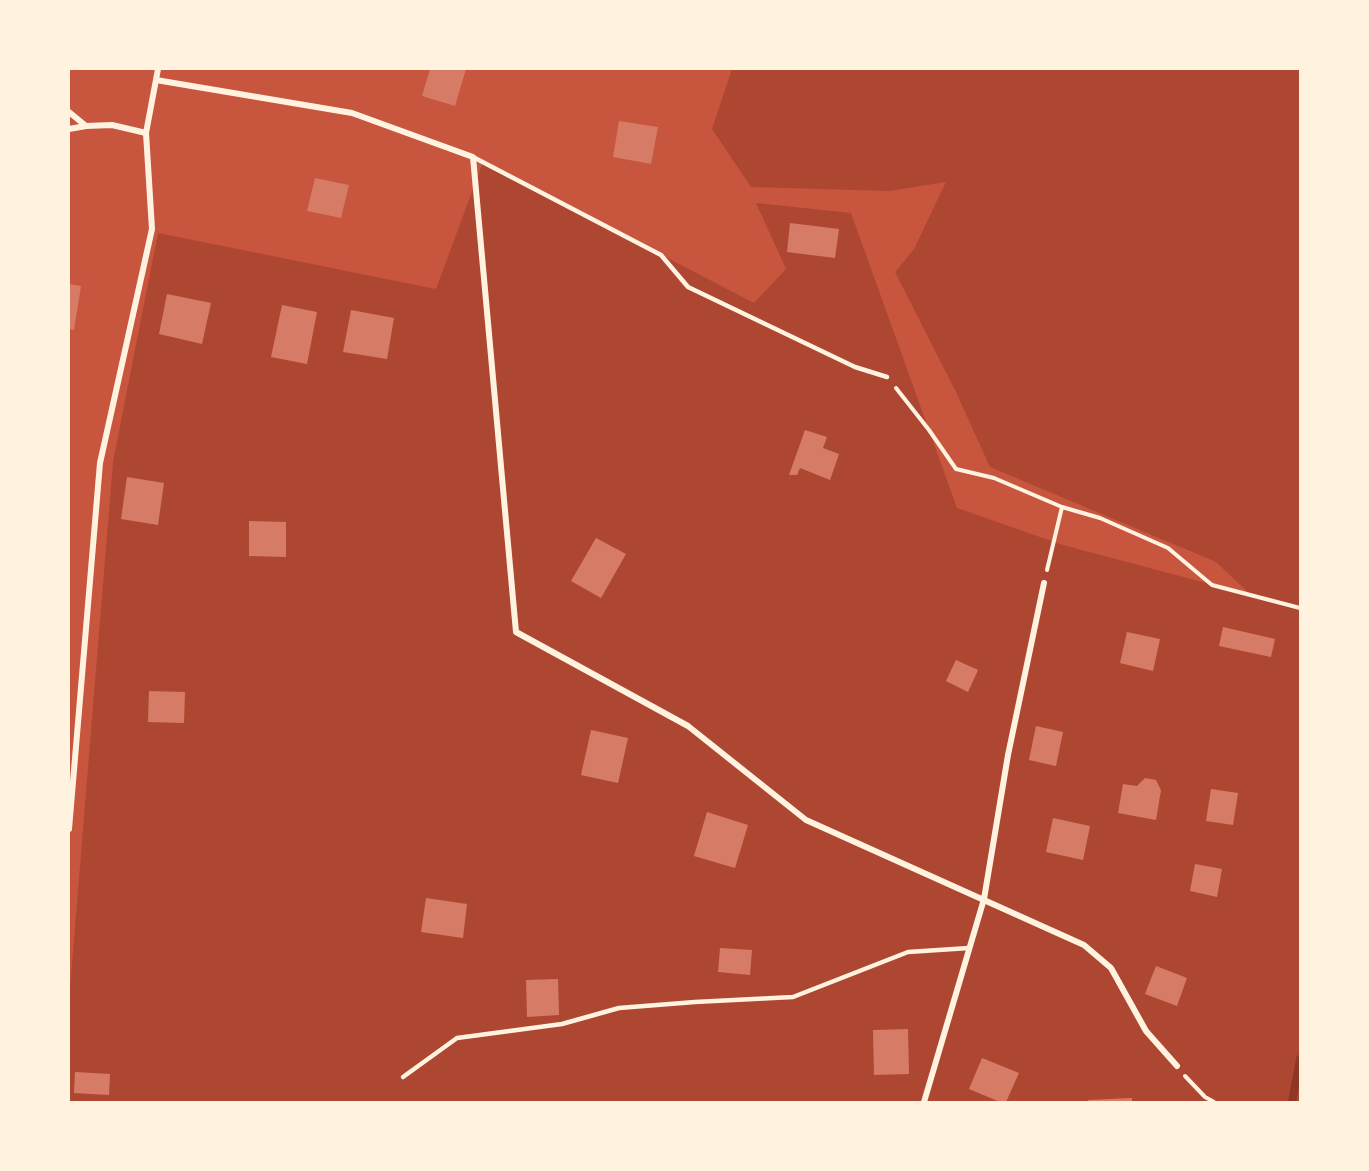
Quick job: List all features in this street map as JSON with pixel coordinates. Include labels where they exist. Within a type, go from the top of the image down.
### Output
[{"type":"street","points":[[69,829],[100,463],[152,229],[146,133],[158,69]]},
{"type":"street","points":[[156,80],[352,113],[473,157],[516,632],[688,726],[806,820],[1084,945],[1111,968],[1146,1030],[1177,1066]]},
{"type":"street","points":[[69,112],[86,126]]},
{"type":"street","points":[[69,129],[112,125],[146,133]]},
{"type":"street","points":[[924,1102],[984,899],[1008,755],[1044,583]]},
{"type":"lane","points":[[473,157],[661,255],[688,287],[855,368],[887,377]]},
{"type":"lane","points":[[403,1077],[457,1038],[562,1024],[619,1008],[793,997],[908,952],[969,948]]},
{"type":"path","points":[[887,377],[929,430],[956,469],[994,478],[1062,507],[1100,518],[1168,548],[1212,585],[1300,608]]},
{"type":"path","points":[[1044,583],[1062,507]]},
{"type":"path","points":[[1177,1066],[1205,1097],[1214,1102]]},
{"type":"shaded area","points":[[732,69],[1300,69],[1300,1102],[69,1102],[69,1000],[113,462],[158,233],[436,289],[483,162],[754,303],[786,269],[756,203],[851,213],[957,508],[1063,545],[1251,595],[1216,562],[990,467],[956,392],[895,272],[914,249],[946,182],[889,191],[751,187],[712,129]]},
{"type":"building","points":[[430,69],[466,69],[455,106],[422,96]]},
{"type":"building","points":[[619,121],[658,127],[651,164],[613,157]]},
{"type":"building","points":[[315,178],[349,185],[341,218],[307,211]]},
{"type":"building","points":[[790,223],[839,229],[835,258],[787,252]]},
{"type":"building","points":[[69,284],[81,286],[74,330],[69,329]]},
{"type":"building","points":[[167,294],[211,303],[202,344],[159,334]]},
{"type":"building","points":[[282,305],[317,312],[307,364],[271,357]]},
{"type":"building","points":[[351,310],[394,318],[387,359],[343,352]]},
{"type":"building","points":[[805,430],[827,437],[823,448],[839,454],[830,480],[800,468],[797,475],[789,475]]},
{"type":"building","points":[[127,477],[164,483],[158,525],[121,519]]},
{"type":"building","points":[[249,521],[286,522],[286,557],[249,556]]},
{"type":"building","points":[[596,538],[626,554],[601,598],[571,581]]},
{"type":"building","points":[[1223,627],[1275,639],[1271,657],[1219,646]]},
{"type":"building","points":[[1127,632],[1160,639],[1153,671],[1120,663]]},
{"type":"building","points":[[956,660],[978,670],[968,692],[946,681]]},
{"type":"building","points":[[149,691],[185,692],[184,723],[148,722]]},
{"type":"building","points":[[1036,726],[1063,732],[1056,766],[1029,760]]},
{"type":"building","points":[[591,730],[628,738],[618,783],[581,775]]},
{"type":"building","points":[[1145,778],[1156,780],[1161,790],[1156,820],[1118,813],[1123,784],[1137,786]]},
{"type":"building","points":[[1211,789],[1238,793],[1233,825],[1206,821]]},
{"type":"building","points":[[707,812],[748,825],[735,868],[694,856]]},
{"type":"building","points":[[1053,818],[1090,826],[1083,860],[1046,852]]},
{"type":"building","points":[[1195,864],[1222,869],[1217,897],[1190,891]]},
{"type":"building","points":[[426,898],[467,904],[463,938],[421,932]]},
{"type":"building","points":[[720,948],[752,950],[750,975],[718,972]]},
{"type":"building","points":[[1156,966],[1187,978],[1177,1006],[1145,994]]},
{"type":"building","points":[[558,979],[559,1015],[527,1017],[526,980]]},
{"type":"building","points":[[908,1029],[909,1074],[874,1075],[873,1030]]},
{"type":"building","points":[[982,1058],[1019,1073],[1006,1102],[1000,1102],[969,1089]]},
{"type":"building","points":[[75,1072],[110,1074],[109,1095],[74,1093]]},
{"type":"building","points":[[1132,1098],[1132,1102],[1088,1102],[1088,1100]]},
{"type":"waterway","points":[[1292,1102],[1300,1059]]}]
